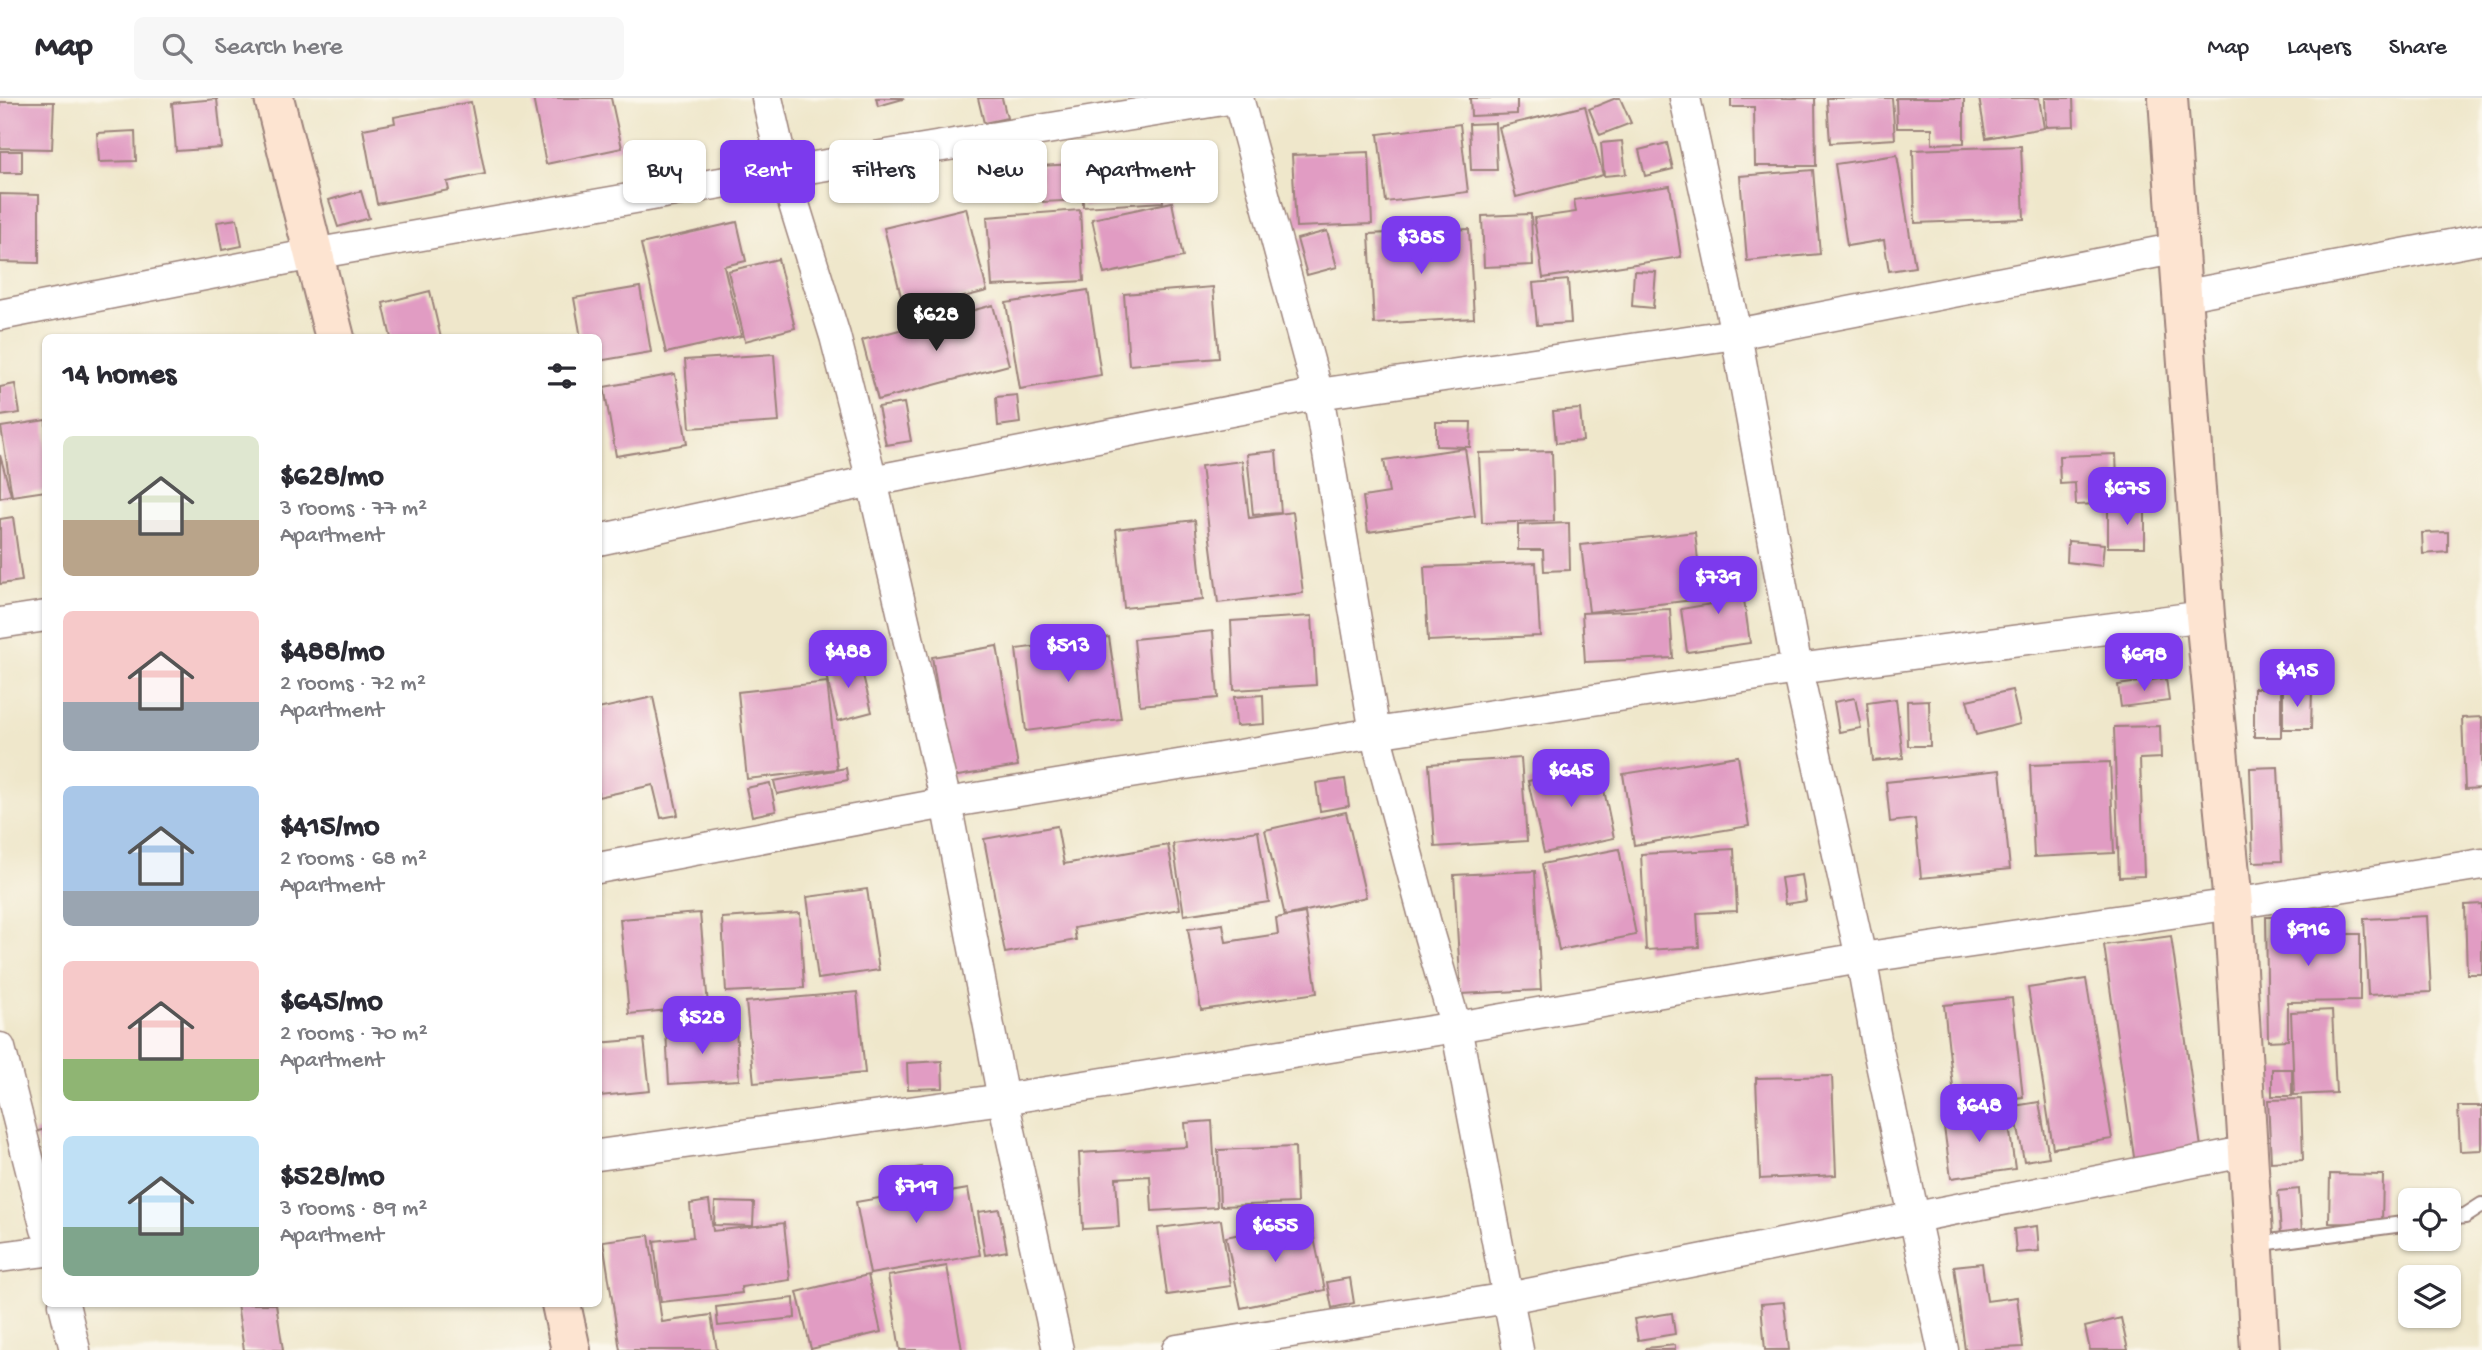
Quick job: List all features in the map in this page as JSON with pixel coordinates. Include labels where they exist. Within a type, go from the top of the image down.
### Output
[{"type":"street","points":[[274,98],[334,334]]},
{"type":"street","points":[[767,98],[777,140]]},
{"type":"street","points":[[815,167],[1237,98],[1318,394],[1375,733],[1456,1027],[1518,1350]]},
{"type":"street","points":[[1685,98],[1737,334],[1797,669],[1943,1350]]},
{"type":"street","points":[[2168,98],[2205,616],[2233,904],[2260,1350]]},
{"type":"street","points":[[0,315],[313,254],[720,183]]},
{"type":"street","points":[[794,203],[835,337],[872,481],[946,803],[1003,1099],[1058,1350]]},
{"type":"street","points":[[2181,296],[2482,239]]},
{"type":"street","points":[[602,539],[872,481],[1318,394],[1737,334],[2179,248]]},
{"type":"street","points":[[0,624],[42,616]]},
{"type":"street","points":[[602,867],[946,803],[1375,733],[1797,669],[2205,616]]},
{"type":"street","points":[[602,1154],[1003,1099],[1456,1027],[1861,958],[2233,904],[2482,864]]},
{"type":"street","points":[[0,1048],[42,1213]]},
{"type":"street","points":[[1177,1350],[1508,1298],[2249,1151]]},
{"type":"street","points":[[0,1257],[42,1252]]},
{"type":"street","points":[[65,1307],[75,1350]]},
{"type":"street","points":[[562,1307],[571,1350]]},
{"type":"lane","points":[[2461,1217],[2482,1205]]},
{"type":"lane","points":[[2254,1244],[2398,1225]]},
{"type":"building","points":[[533,98],[611,98],[622,148],[546,164]]},
{"type":"building","points":[[876,98],[902,98],[903,99],[878,106]]},
{"type":"building","points":[[978,98],[1002,98],[1007,118],[984,123]]},
{"type":"building","points":[[1470,98],[1517,98],[1517,114],[1471,116]]},
{"type":"building","points":[[1620,98],[1631,123],[1600,135],[1589,109]]},
{"type":"building","points":[[1731,98],[1815,98],[1816,166],[1755,166],[1754,107],[1731,107]]},
{"type":"building","points":[[1827,98],[1892,98],[1895,139],[1830,143]]},
{"type":"building","points":[[1896,98],[1964,98],[1964,143],[1932,144],[1932,128],[1897,128]]},
{"type":"building","points":[[1979,98],[2039,98],[2044,128],[1986,138]]},
{"type":"building","points":[[2045,98],[2073,98],[2074,126],[2046,127]]},
{"type":"building","points":[[217,99],[222,148],[176,151],[172,103]]},
{"type":"building","points":[[0,102],[54,102],[52,149],[0,148]]},
{"type":"building","points":[[471,102],[485,174],[447,182],[449,190],[377,204],[363,129],[395,123],[394,117]]},
{"type":"building","points":[[1585,106],[1603,175],[1516,197],[1499,127]]},
{"type":"building","points":[[1495,123],[1497,170],[1471,170],[1469,124]]},
{"type":"building","points":[[1460,124],[1468,192],[1386,202],[1378,134]]},
{"type":"building","points":[[135,131],[136,161],[99,162],[97,133]]},
{"type":"building","points":[[1622,141],[1626,174],[1604,176],[1601,143]]},
{"type":"building","points":[[1667,143],[1673,169],[1645,176],[1639,150]]},
{"type":"building","points":[[2021,146],[2024,219],[1915,223],[1913,150]]},
{"type":"building","points":[[0,151],[22,151],[22,173],[0,173]]},
{"type":"building","points":[[1369,152],[1372,224],[1296,227],[1292,155]]},
{"type":"building","points":[[1897,155],[1915,267],[1889,271],[1884,240],[1847,246],[1835,164]]},
{"type":"building","points":[[1061,165],[1061,201],[1047,202],[1047,166]]},
{"type":"building","points":[[1813,170],[1820,254],[1747,261],[1740,176]]},
{"type":"building","points":[[1670,186],[1681,257],[1543,278],[1534,218],[1576,212],[1574,200]]},
{"type":"building","points":[[361,191],[369,218],[338,227],[329,200]]},
{"type":"building","points":[[0,194],[39,195],[39,263],[0,262]]},
{"type":"building","points":[[1083,203],[1147,203],[1083,207]]},
{"type":"building","points":[[1172,203],[1183,257],[1104,274],[1092,219]]},
{"type":"building","points":[[966,208],[987,291],[905,312],[884,228]]},
{"type":"building","points":[[1080,210],[1084,281],[992,286],[987,217]]},
{"type":"building","points":[[1531,214],[1533,265],[1484,267],[1482,216]]},
{"type":"building","points":[[237,219],[242,246],[222,250],[217,222]]},
{"type":"building","points":[[737,222],[746,261],[724,266],[741,336],[666,353],[641,244]]},
{"type":"building","points":[[1469,229],[1474,318],[1374,324],[1369,234]]},
{"type":"building","points":[[1327,231],[1337,267],[1307,275],[1297,239]]},
{"type":"building","points":[[778,259],[795,328],[745,341],[728,271]]},
{"type":"building","points":[[1634,271],[1656,272],[1653,308],[1632,306]]},
{"type":"building","points":[[1568,280],[1571,323],[1537,325],[1533,283]]},
{"type":"building","points":[[640,287],[651,352],[602,360],[602,334],[580,334],[574,298]]},
{"type":"building","points":[[1213,287],[1219,358],[1129,365],[1124,294]]},
{"type":"building","points":[[1088,290],[1101,375],[1020,389],[1006,303]]},
{"type":"building","points":[[430,291],[440,334],[390,334],[383,303]]},
{"type":"building","points":[[993,305],[1009,365],[878,400],[862,340]]},
{"type":"building","points":[[774,354],[779,422],[690,428],[685,360]]},
{"type":"building","points":[[675,374],[687,444],[616,456],[604,387]]},
{"type":"building","points":[[15,384],[20,413],[0,416],[0,387]]},
{"type":"building","points":[[1017,395],[1020,423],[998,426],[996,397]]},
{"type":"building","points":[[904,403],[911,441],[886,445],[878,407]]},
{"type":"building","points":[[1580,409],[1583,441],[1556,443],[1553,411]]},
{"type":"building","points":[[42,421],[42,492],[12,496],[1,427]]},
{"type":"building","points":[[1436,422],[1471,422],[1470,447],[1436,446]]},
{"type":"building","points":[[1465,448],[1475,516],[1368,532],[1363,497],[1389,493],[1384,460]]},
{"type":"building","points":[[1276,451],[1281,513],[1253,515],[1247,454]]},
{"type":"building","points":[[1552,451],[1554,521],[1482,523],[1479,453]]},
{"type":"building","points":[[2116,454],[2118,503],[2076,505],[2075,483],[2060,484],[2059,456]]},
{"type":"building","points":[[0,455],[11,495],[0,498]]},
{"type":"building","points":[[1242,461],[1249,518],[1293,512],[1303,593],[1218,603],[1201,466]]},
{"type":"building","points":[[2108,508],[2145,508],[2145,547],[2108,547]]},
{"type":"building","points":[[13,517],[22,581],[0,584],[0,519]]},
{"type":"building","points":[[1195,520],[1203,600],[1124,608],[1116,529]]},
{"type":"building","points":[[1569,523],[1570,570],[1544,571],[1543,550],[1518,550],[1518,525]]},
{"type":"building","points":[[1695,532],[1702,599],[1589,612],[1581,545]]},
{"type":"building","points":[[2448,532],[2448,552],[2423,554],[2422,533]]},
{"type":"building","points":[[2068,541],[2104,544],[2102,566],[2067,562]]},
{"type":"building","points":[[1536,563],[1540,636],[1428,641],[1424,567]]},
{"type":"building","points":[[1740,571],[1750,643],[1687,652],[1681,609],[1712,604],[1707,575]]},
{"type":"building","points":[[1670,609],[1673,658],[1585,662],[1582,613]]},
{"type":"building","points":[[1312,616],[1316,685],[1234,690],[1231,621]]},
{"type":"building","points":[[1213,631],[1218,698],[1140,705],[1134,639]]},
{"type":"building","points":[[1109,637],[1121,719],[1026,731],[1016,649]]},
{"type":"building","points":[[997,646],[1018,766],[952,777],[932,657]]},
{"type":"building","points":[[2161,651],[2162,677],[2124,677],[2123,653]]},
{"type":"building","points":[[859,659],[872,712],[838,721],[824,668]]},
{"type":"building","points":[[2166,678],[2169,701],[2121,707],[2118,685]]},
{"type":"building","points":[[827,682],[837,769],[747,779],[738,692]]},
{"type":"building","points":[[2254,688],[2281,688],[2281,737],[2254,737]]},
{"type":"building","points":[[2283,689],[2312,689],[2311,729],[2283,729]]},
{"type":"building","points":[[2012,690],[2020,724],[1976,735],[1967,700]]},
{"type":"building","points":[[1263,695],[1264,724],[1236,726],[1234,697]]},
{"type":"building","points":[[653,697],[678,815],[661,818],[653,785],[602,796],[602,708]]},
{"type":"building","points":[[1855,698],[1861,728],[1839,732],[1834,702]]},
{"type":"building","points":[[1896,699],[1903,758],[1873,761],[1867,703]]},
{"type":"building","points":[[1929,700],[1930,746],[1908,746],[1907,701]]},
{"type":"building","points":[[2482,717],[2482,788],[2465,789],[2462,718]]},
{"type":"building","points":[[2160,726],[2161,758],[2140,759],[2144,876],[2119,877],[2114,727]]},
{"type":"building","points":[[1738,756],[1749,826],[1634,845],[1623,774]]},
{"type":"building","points":[[1521,758],[1527,841],[1435,847],[1429,764]]},
{"type":"building","points":[[2110,762],[2114,853],[2034,857],[2030,765]]},
{"type":"building","points":[[1599,766],[1614,838],[1544,853],[1528,781]]},
{"type":"building","points":[[2278,767],[2282,861],[2253,862],[2250,768]]},
{"type":"building","points":[[846,768],[848,780],[777,794],[774,781]]},
{"type":"building","points":[[2000,770],[2010,869],[1921,878],[1915,819],[1890,822],[1886,782]]},
{"type":"building","points":[[1345,779],[1349,806],[1320,811],[1316,783]]},
{"type":"building","points":[[770,783],[776,811],[752,816],[746,788]]},
{"type":"building","points":[[1346,812],[1366,897],[1285,916],[1265,830]]},
{"type":"building","points":[[1057,826],[1064,864],[1168,845],[1180,909],[1074,928],[1076,940],[1005,953],[984,839]]},
{"type":"building","points":[[1258,831],[1269,902],[1184,915],[1173,844]]},
{"type":"building","points":[[1619,849],[1636,935],[1559,950],[1542,864]]},
{"type":"building","points":[[1734,849],[1737,911],[1697,913],[1699,947],[1646,950],[1641,854]]},
{"type":"building","points":[[1535,871],[1541,990],[1461,994],[1454,875]]},
{"type":"building","points":[[1802,875],[1806,901],[1785,904],[1781,878]]},
{"type":"building","points":[[867,889],[879,970],[818,979],[807,897]]},
{"type":"building","points":[[2482,904],[2482,974],[2467,974],[2465,905]]},
{"type":"building","points":[[700,913],[708,1006],[629,1014],[620,919]]},
{"type":"building","points":[[800,913],[804,988],[726,992],[722,918]]},
{"type":"building","points":[[1305,913],[1317,993],[1201,1010],[1188,929],[1223,924],[1226,942],[1278,934],[1276,918]]},
{"type":"building","points":[[2323,916],[2323,934],[2360,934],[2360,1001],[2288,1002],[2288,1040],[2268,1041],[2266,917]]},
{"type":"building","points":[[2427,916],[2431,992],[2368,995],[2364,919]]},
{"type":"building","points":[[2171,936],[2202,1154],[2135,1164],[2104,945]]},
{"type":"building","points":[[2086,979],[2112,1139],[2053,1148],[2028,988]]},
{"type":"building","points":[[857,992],[865,1073],[754,1083],[746,1002]]},
{"type":"building","points":[[2012,998],[2023,1097],[1955,1105],[1944,1005]]},
{"type":"building","points":[[2332,1010],[2336,1093],[2294,1095],[2291,1012]]},
{"type":"building","points":[[736,1027],[739,1080],[669,1084],[666,1031]]},
{"type":"building","points":[[644,1039],[650,1091],[602,1096],[602,1043]]},
{"type":"building","points":[[942,1061],[943,1088],[908,1089],[907,1063]]},
{"type":"building","points":[[2272,1069],[2292,1069],[2292,1096],[2272,1096]]},
{"type":"building","points":[[1832,1076],[1836,1175],[1760,1179],[1756,1078]]},
{"type":"building","points":[[2301,1099],[2303,1160],[2271,1162],[2268,1100]]},
{"type":"building","points":[[2039,1102],[2049,1157],[2024,1161],[2014,1106]]},
{"type":"building","points":[[2458,1106],[2482,1106],[2482,1150],[2460,1151]]},
{"type":"building","points":[[2007,1110],[2015,1169],[1951,1178],[1943,1120]]},
{"type":"building","points":[[1212,1121],[1217,1207],[1152,1211],[1150,1176],[1116,1178],[1119,1227],[1083,1229],[1079,1153],[1187,1147],[1185,1123]]},
{"type":"building","points":[[42,1130],[42,1155],[34,1132]]},
{"type":"building","points":[[1295,1147],[1297,1203],[1220,1206],[1218,1150]]},
{"type":"building","points":[[921,1167],[926,1196],[968,1189],[980,1255],[870,1274],[856,1202],[891,1196],[886,1173]]},
{"type":"building","points":[[2330,1174],[2383,1175],[2382,1224],[2329,1223]]},
{"type":"building","points":[[2299,1189],[2302,1233],[2281,1234],[2278,1191]]},
{"type":"building","points":[[709,1201],[713,1231],[784,1223],[790,1280],[741,1287],[742,1293],[661,1302],[654,1241],[693,1237],[690,1204]]},
{"type":"building","points":[[715,1202],[754,1203],[753,1226],[714,1225]]},
{"type":"building","points":[[999,1209],[1007,1251],[985,1255],[978,1212]]},
{"type":"building","points":[[1310,1219],[1325,1290],[1241,1308],[1226,1237]]},
{"type":"building","points":[[1221,1220],[1231,1286],[1167,1295],[1158,1228]]},
{"type":"building","points":[[2037,1226],[2039,1251],[2016,1253],[2014,1229]]},
{"type":"building","points":[[649,1235],[662,1322],[711,1315],[717,1350],[620,1350],[603,1241]]},
{"type":"building","points":[[1982,1263],[1987,1301],[2017,1297],[2023,1347],[1965,1350],[1954,1266]]},
{"type":"building","points":[[947,1266],[962,1350],[900,1350],[888,1276]]},
{"type":"building","points":[[868,1275],[881,1332],[811,1349],[797,1292]]},
{"type":"building","points":[[1350,1278],[1354,1303],[1332,1308],[1327,1282]]},
{"type":"building","points":[[794,1298],[795,1318],[718,1326],[716,1307]]},
{"type":"building","points":[[1784,1302],[1789,1350],[1765,1350],[1761,1304]]},
{"type":"building","points":[[237,1307],[276,1307],[283,1350],[244,1350]]},
{"type":"building","points":[[1672,1313],[1675,1334],[1638,1340],[1634,1319]]},
{"type":"building","points":[[2121,1318],[2128,1350],[2090,1350],[2085,1327]]},
{"type":"building","points":[[1675,1345],[1675,1350],[1646,1350],[1646,1348]]}]
